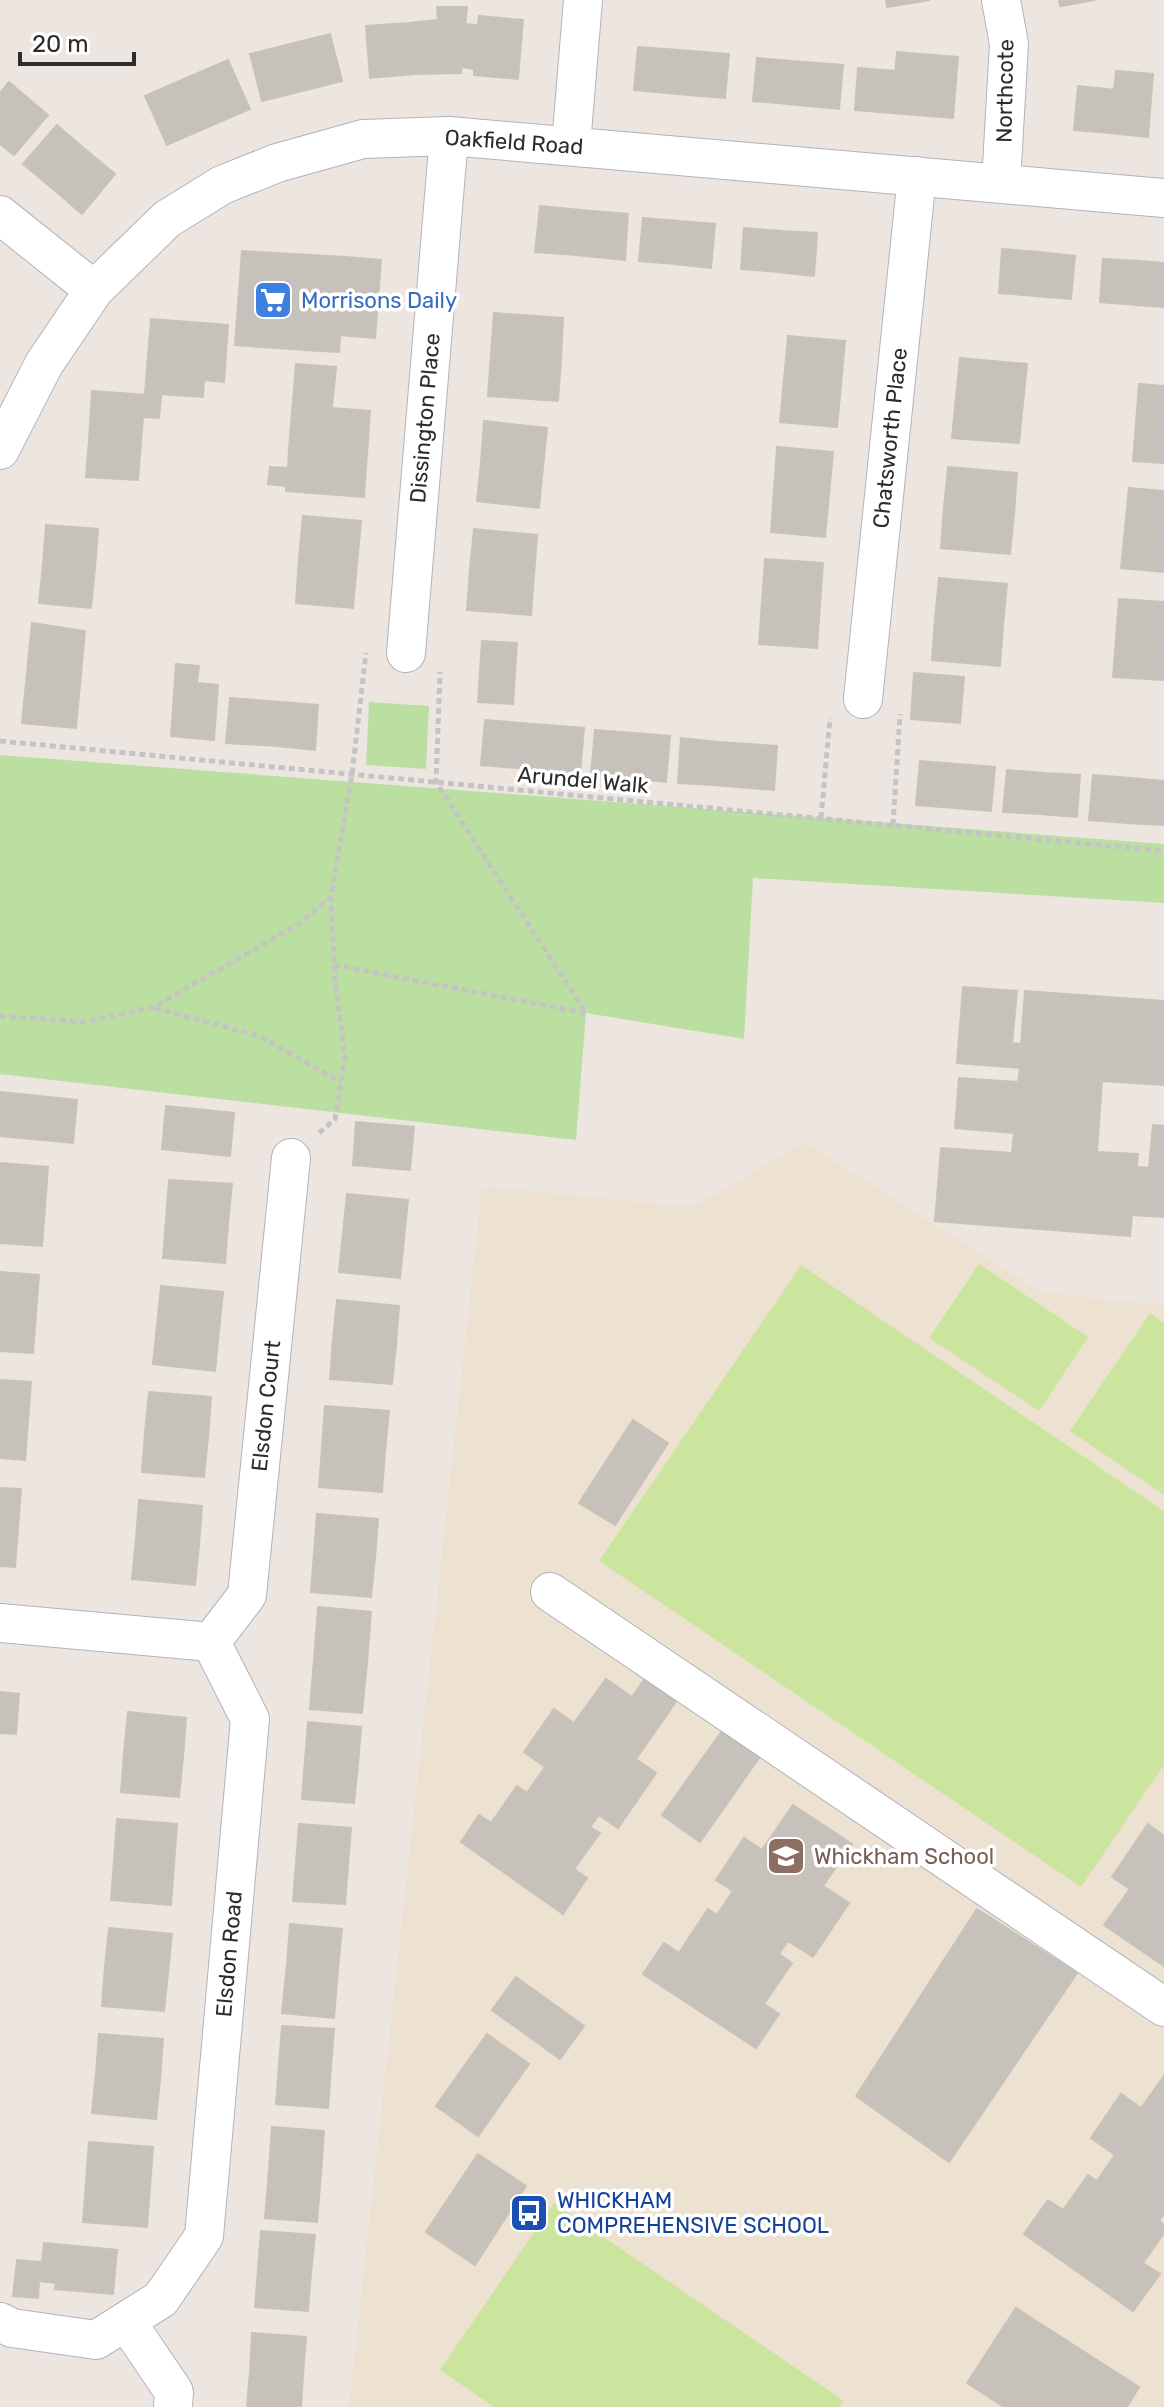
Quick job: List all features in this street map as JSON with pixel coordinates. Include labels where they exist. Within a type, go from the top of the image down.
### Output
[{"type":"street","points":[[571,145],[583,0]]},
{"type":"street","name":"Northcote","points":[[1001,0],[1009,44],[1001,183]]},
{"type":"street","name":"Oakfield Road","points":[[0,450],[44,364],[94,290],[167,219],[222,185],[277,163],[363,139],[449,136],[1164,198]]},
{"type":"street","name":"Dissington Place","points":[[406,653],[449,136]]},
{"type":"street","name":"Chatsworth Place","points":[[863,699],[917,176]]},
{"type":"street","points":[[0,215],[94,290]]},
{"type":"street","name":"Elsdon Court","points":[[211,1642],[247,1595],[291,1158]]},
{"type":"street","points":[[550,1592],[1164,2007]]},
{"type":"street","points":[[0,1623],[211,1642]]},
{"type":"street","name":"Elsdon Road","points":[[0,2322],[12,2328],[96,2340],[161,2299],[204,2236],[250,1719],[211,1642]]},
{"type":"street","points":[[126,2321],[174,2392],[173,2407]]},
{"type":"path","points":[[291,1158],[335,1119],[345,1057],[334,965],[331,897],[352,774],[366,650],[440,655],[436,782],[586,1013],[334,965]]},
{"type":"path","points":[[821,818],[832,697],[901,702],[893,825]]},
{"type":"path","name":"Arundel Walk","points":[[0,741],[1164,851]]},
{"type":"path","points":[[0,1016],[84,1022],[154,1007],[300,923],[331,897]]},
{"type":"path","points":[[154,1007],[259,1036],[341,1082]]},
{"type":"shaded area","name":"Whickham School","points":[[805,1142],[1041,1292],[1164,1306],[1164,2407],[349,2407],[482,1186],[693,1207]]},
{"type":"green space","points":[[369,702],[429,706],[426,769],[366,765]]},
{"type":"green space","points":[[0,755],[1164,844],[1164,903],[753,878],[744,1039],[586,1013],[576,1140],[0,1074]]},
{"type":"green space","points":[[979,1264],[1088,1337],[1039,1411],[929,1338]]},
{"type":"green space","points":[[801,1265],[1164,1511],[1164,1765],[1081,1887],[599,1561]]},
{"type":"green space","points":[[1150,1313],[1164,1323],[1164,1495],[1070,1431]]},
{"type":"green space","points":[[554,2203],[844,2401],[840,2407],[494,2407],[440,2370]]},
{"type":"building","points":[[886,0],[930,0],[887,7]]},
{"type":"building","points":[[1059,0],[1095,0],[1060,6]]},
{"type":"building","points":[[437,7],[467,7],[461,73],[413,74],[409,23],[438,20]]},
{"type":"building","points":[[479,16],[523,20],[518,79],[474,75],[474,69],[461,67],[465,24],[478,25]]},
{"type":"building","points":[[409,23],[413,74],[370,78],[366,26]]},
{"type":"building","points":[[330,34],[342,81],[302,91],[290,44]]},
{"type":"building","points":[[290,44],[302,91],[262,101],[250,54]]},
{"type":"building","points":[[638,47],[692,51],[688,95],[634,90]]},
{"type":"building","points":[[692,51],[729,54],[725,98],[688,95]]},
{"type":"building","points":[[897,52],[958,57],[953,118],[892,113]]},
{"type":"building","points":[[757,58],[791,61],[788,104],[753,101]]},
{"type":"building","points":[[228,60],[250,109],[208,127],[186,78]]},
{"type":"building","points":[[791,61],[843,65],[839,109],[788,104]]},
{"type":"building","points":[[858,68],[895,71],[892,113],[855,110]]},
{"type":"building","points":[[1116,71],[1153,74],[1148,137],[1110,133]]},
{"type":"building","points":[[186,78],[208,127],[167,145],[145,96]]},
{"type":"building","points":[[9,82],[48,115],[14,155],[0,144],[0,93]]},
{"type":"building","points":[[1078,86],[1115,90],[1110,133],[1074,130]]},
{"type":"building","points":[[57,125],[86,150],[53,189],[23,164]]},
{"type":"building","points":[[86,150],[115,174],[82,214],[53,189]]},
{"type":"building","points":[[540,206],[580,210],[576,255],[535,252]]},
{"type":"building","points":[[580,210],[628,214],[625,260],[576,255]]},
{"type":"building","points":[[643,218],[679,221],[675,264],[639,261]]},
{"type":"building","points":[[679,221],[715,224],[711,268],[675,264]]},
{"type":"building","points":[[744,228],[781,231],[778,272],[741,269]]},
{"type":"building","points":[[781,231],[817,233],[814,276],[778,272]]},
{"type":"building","points":[[1002,249],[1039,252],[1035,296],[999,293]]},
{"type":"building","name":"Morrisons Daily","points":[[242,251],[310,255],[304,350],[235,345]]},
{"type":"building","points":[[1039,252],[1075,256],[1071,299],[1035,296]]},
{"type":"building","points":[[310,255],[346,257],[339,352],[304,350]]},
{"type":"building","points":[[346,257],[381,260],[375,338],[340,335]]},
{"type":"building","points":[[1103,259],[1140,261],[1136,305],[1100,302]]},
{"type":"building","points":[[1140,261],[1164,263],[1164,307],[1136,305]]},
{"type":"building","points":[[494,313],[563,318],[561,359],[491,354]]},
{"type":"building","points":[[151,319],[228,325],[224,382],[204,380],[203,397],[145,393]]},
{"type":"building","points":[[788,336],[845,341],[841,385],[784,379]]},
{"type":"building","points":[[491,354],[561,359],[558,401],[488,396]]},
{"type":"building","points":[[960,358],[1027,364],[1023,403],[956,397]]},
{"type":"building","points":[[296,364],[336,367],[332,408],[370,411],[367,454],[289,449]]},
{"type":"building","points":[[784,379],[841,385],[837,427],[780,422]]},
{"type":"building","points":[[1139,384],[1164,386],[1164,425],[1136,423]]},
{"type":"building","points":[[92,391],[161,396],[159,418],[143,417],[141,443],[89,440]]},
{"type":"building","points":[[956,397],[1023,403],[1019,443],[952,438]]},
{"type":"building","points":[[484,421],[547,428],[543,467],[481,462]]},
{"type":"building","points":[[1136,423],[1164,425],[1164,463],[1133,461]]},
{"type":"building","points":[[89,440],[141,443],[138,480],[86,477]]},
{"type":"building","points":[[777,447],[833,452],[829,495],[774,490]]},
{"type":"building","points":[[289,449],[367,454],[364,497],[286,491],[286,486],[268,484],[270,467],[288,468]]},
{"type":"building","points":[[481,462],[543,467],[539,508],[477,501]]},
{"type":"building","points":[[948,467],[1017,473],[1014,514],[944,508]]},
{"type":"building","points":[[1129,488],[1164,491],[1164,532],[1125,528]]},
{"type":"building","points":[[774,490],[829,495],[825,537],[771,532]]},
{"type":"building","points":[[944,508],[1014,514],[1010,554],[941,548]]},
{"type":"building","points":[[303,516],[361,521],[357,564],[299,559]]},
{"type":"building","points":[[46,525],[98,529],[95,568],[43,564]]},
{"type":"building","points":[[1125,528],[1164,532],[1164,572],[1121,568]]},
{"type":"building","points":[[474,529],[537,535],[534,575],[470,569]]},
{"type":"building","points":[[299,559],[357,564],[353,608],[296,603]]},
{"type":"building","points":[[765,559],[823,563],[820,605],[762,601]]},
{"type":"building","points":[[43,564],[95,568],[91,608],[39,603]]},
{"type":"building","points":[[470,569],[534,575],[531,615],[467,610]]},
{"type":"building","points":[[939,578],[1007,584],[1003,625],[935,619]]},
{"type":"building","points":[[1119,599],[1164,602],[1164,641],[1116,638]]},
{"type":"building","points":[[762,601],[820,605],[817,648],[759,644]]},
{"type":"building","points":[[935,619],[1003,625],[1000,666],[932,660]]},
{"type":"building","points":[[32,623],[85,631],[76,728],[22,723]]},
{"type":"building","points":[[1116,638],[1164,641],[1164,680],[1113,677]]},
{"type":"building","points":[[482,641],[517,643],[513,704],[478,702]]},
{"type":"building","points":[[176,664],[199,666],[197,683],[218,685],[214,740],[171,736]]},
{"type":"building","points":[[914,673],[964,677],[960,723],[911,719]]},
{"type":"building","points":[[230,698],[281,702],[278,746],[226,743]]},
{"type":"building","points":[[281,702],[318,705],[315,750],[278,746]]},
{"type":"building","points":[[485,720],[546,725],[542,770],[481,765]]},
{"type":"building","points":[[546,725],[584,728],[580,773],[542,770]]},
{"type":"building","points":[[595,730],[633,733],[629,778],[591,775]]},
{"type":"building","points":[[633,733],[670,736],[666,782],[629,778]]},
{"type":"building","points":[[681,738],[718,742],[714,785],[678,783]]},
{"type":"building","points":[[718,742],[777,746],[774,790],[714,785]]},
{"type":"building","points":[[920,761],[957,764],[954,808],[916,805]]},
{"type":"building","points":[[957,764],[995,767],[991,811],[954,808]]},
{"type":"building","points":[[1007,770],[1044,773],[1040,814],[1003,812]]},
{"type":"building","points":[[1044,773],[1080,775],[1077,817],[1040,814]]},
{"type":"building","points":[[1093,775],[1131,778],[1127,823],[1089,820]]},
{"type":"building","points":[[1131,778],[1164,781],[1164,825],[1127,823]]},
{"type":"building","points":[[963,987],[1017,991],[1012,1043],[1021,1044],[1025,991],[1164,1001],[1163,1085],[1102,1081],[1097,1152],[1138,1154],[1137,1167],[1149,1168],[1153,1125],[1164,1126],[1164,1217],[1132,1215],[1130,1236],[935,1221],[941,1148],[1012,1153],[1014,1133],[955,1128],[959,1078],[1018,1082],[1020,1068],[957,1063]]},
{"type":"building","points":[[0,1092],[77,1100],[73,1143],[0,1136]]},
{"type":"building","points":[[166,1106],[234,1113],[230,1156],[162,1149]]},
{"type":"building","points":[[356,1122],[414,1127],[410,1170],[353,1165]]},
{"type":"building","points":[[0,1163],[48,1167],[45,1207],[0,1203]]},
{"type":"building","points":[[169,1180],[232,1184],[228,1224],[166,1219]]},
{"type":"building","points":[[347,1194],[408,1200],[404,1239],[343,1233]]},
{"type":"building","points":[[0,1203],[45,1207],[42,1246],[0,1243]]},
{"type":"building","points":[[166,1219],[228,1224],[225,1263],[163,1258]]},
{"type":"building","points":[[343,1233],[404,1239],[400,1278],[339,1272]]},
{"type":"building","points":[[0,1272],[39,1275],[36,1314],[0,1312]]},
{"type":"building","points":[[161,1286],[223,1292],[219,1331],[157,1325]]},
{"type":"building","points":[[337,1300],[399,1306],[396,1345],[333,1339]]},
{"type":"building","points":[[0,1312],[36,1314],[33,1353],[0,1351]]},
{"type":"building","points":[[157,1325],[219,1331],[215,1371],[153,1364]]},
{"type":"building","points":[[333,1339],[396,1345],[392,1384],[330,1379]]},
{"type":"building","points":[[0,1380],[31,1382],[28,1421],[0,1419]]},
{"type":"building","points":[[149,1392],[211,1397],[208,1437],[145,1432]]},
{"type":"building","points":[[325,1406],[389,1411],[385,1452],[322,1447]]},
{"type":"building","points":[[0,1419],[28,1421],[25,1460],[0,1458]]},
{"type":"building","points":[[633,1420],[668,1443],[615,1525],[579,1503]]},
{"type":"building","points":[[145,1432],[208,1437],[204,1477],[142,1472]]},
{"type":"building","points":[[322,1447],[385,1452],[382,1492],[319,1487]]},
{"type":"building","points":[[0,1488],[21,1489],[18,1528],[0,1527]]},
{"type":"building","points":[[139,1500],[202,1506],[199,1545],[136,1539]]},
{"type":"building","points":[[317,1514],[378,1519],[375,1558],[314,1553]]},
{"type":"building","points":[[0,1527],[18,1528],[15,1567],[0,1566]]},
{"type":"building","points":[[136,1539],[199,1545],[195,1585],[132,1579]]},
{"type":"building","points":[[314,1553],[375,1558],[371,1597],[311,1592]]},
{"type":"building","points":[[318,1607],[371,1612],[367,1663],[314,1659]]},
{"type":"building","points":[[314,1659],[367,1663],[362,1713],[310,1709]]},
{"type":"building","points":[[648,1674],[680,1696],[636,1759],[656,1773],[618,1828],[599,1815],[590,1827],[600,1833],[574,1869],[587,1878],[563,1914],[461,1842],[479,1815],[491,1823],[517,1786],[527,1793],[545,1767],[524,1752],[554,1709],[574,1723],[606,1679],[632,1697]]},
{"type":"building","points":[[0,1692],[19,1694],[16,1734],[0,1733]]},
{"type":"building","points":[[128,1712],[186,1718],[183,1757],[124,1753]]},
{"type":"building","points":[[308,1722],[361,1727],[358,1765],[305,1760]]},
{"type":"building","points":[[722,1731],[759,1758],[700,1842],[662,1815]]},
{"type":"building","points":[[124,1753],[183,1757],[179,1797],[121,1792]]},
{"type":"building","points":[[305,1760],[358,1765],[354,1803],[302,1799]]},
{"type":"building","points":[[793,1805],[852,1844],[823,1886],[849,1903],[813,1957],[788,1941],[779,1954],[792,1963],[764,2004],[779,2014],[756,2048],[643,1974],[664,1943],[679,1953],[708,1909],[717,1915],[733,1891],[716,1880],[744,1838],[762,1850]]},
{"type":"building","points":[[117,1819],[177,1824],[174,1865],[114,1860]]},
{"type":"building","points":[[299,1824],[351,1828],[348,1866],[296,1862]]},
{"type":"building","points":[[1148,1824],[1164,1836],[1164,1966],[1104,1925],[1130,1889],[1112,1877]]},
{"type":"building","points":[[114,1860],[174,1865],[171,1905],[111,1900]]},
{"type":"building","points":[[296,1862],[348,1866],[345,1904],[293,1901]]},
{"type":"building","points":[[977,1909],[1077,1973],[949,2162],[856,2096]]},
{"type":"building","points":[[290,1924],[342,1929],[338,1969],[287,1964]]},
{"type":"building","points":[[109,1928],[172,1934],[168,1973],[105,1967]]},
{"type":"building","points":[[287,1964],[338,1969],[334,2018],[282,2013]]},
{"type":"building","points":[[105,1967],[168,1973],[164,2011],[102,2006]]},
{"type":"building","points":[[516,1977],[584,2026],[560,2059],[492,2010]]},
{"type":"building","points":[[282,2026],[334,2029],[331,2068],[279,2065]]},
{"type":"building","points":[[99,2034],[163,2039],[160,2080],[96,2073]]},
{"type":"building","points":[[487,2034],[529,2064],[478,2136],[436,2106]]},
{"type":"building","points":[[279,2065],[331,2068],[328,2108],[276,2104]]},
{"type":"building","points":[[96,2073],[160,2080],[156,2119],[92,2113]]},
{"type":"building","points":[[1164,2076],[1164,2213],[1159,2221],[1164,2225],[1164,2233],[1143,2263],[1160,2274],[1133,2311],[1024,2234],[1048,2200],[1063,2210],[1088,2175],[1097,2181],[1115,2155],[1091,2138],[1121,2094],[1141,2108]]},
{"type":"building","points":[[272,2127],[324,2131],[321,2174],[269,2169]]},
{"type":"building","points":[[89,2142],[153,2147],[150,2187],[86,2182]]},
{"type":"building","points":[[478,2154],[526,2186],[475,2265],[426,2232]]},
{"type":"building","points":[[269,2169],[321,2174],[317,2222],[265,2218]]},
{"type":"building","points":[[86,2182],[150,2187],[147,2227],[83,2222]]},
{"type":"building","points":[[261,2231],[315,2235],[311,2273],[258,2269]]},
{"type":"building","points":[[44,2243],[117,2250],[113,2294],[55,2289],[56,2283],[39,2281],[38,2298],[13,2296],[17,2260],[42,2262]]},
{"type":"building","points":[[258,2269],[311,2273],[308,2311],[255,2307]]},
{"type":"building","points":[[1016,2308],[1139,2387],[1127,2407],[1004,2407],[967,2383]]},
{"type":"building","points":[[252,2333],[306,2337],[303,2375],[250,2371]]},
{"type":"building","points":[[250,2371],[303,2375],[301,2407],[247,2407]]},
{"type":"place","name":"Morrisons Daily","points":[[273,300]]},
{"type":"place","name":"Whickham School","points":[[786,1856]]},
{"type":"place","name":"WHICKHAM COMPREHENSIVE SCHOOL","points":[[529,2213]]}]
